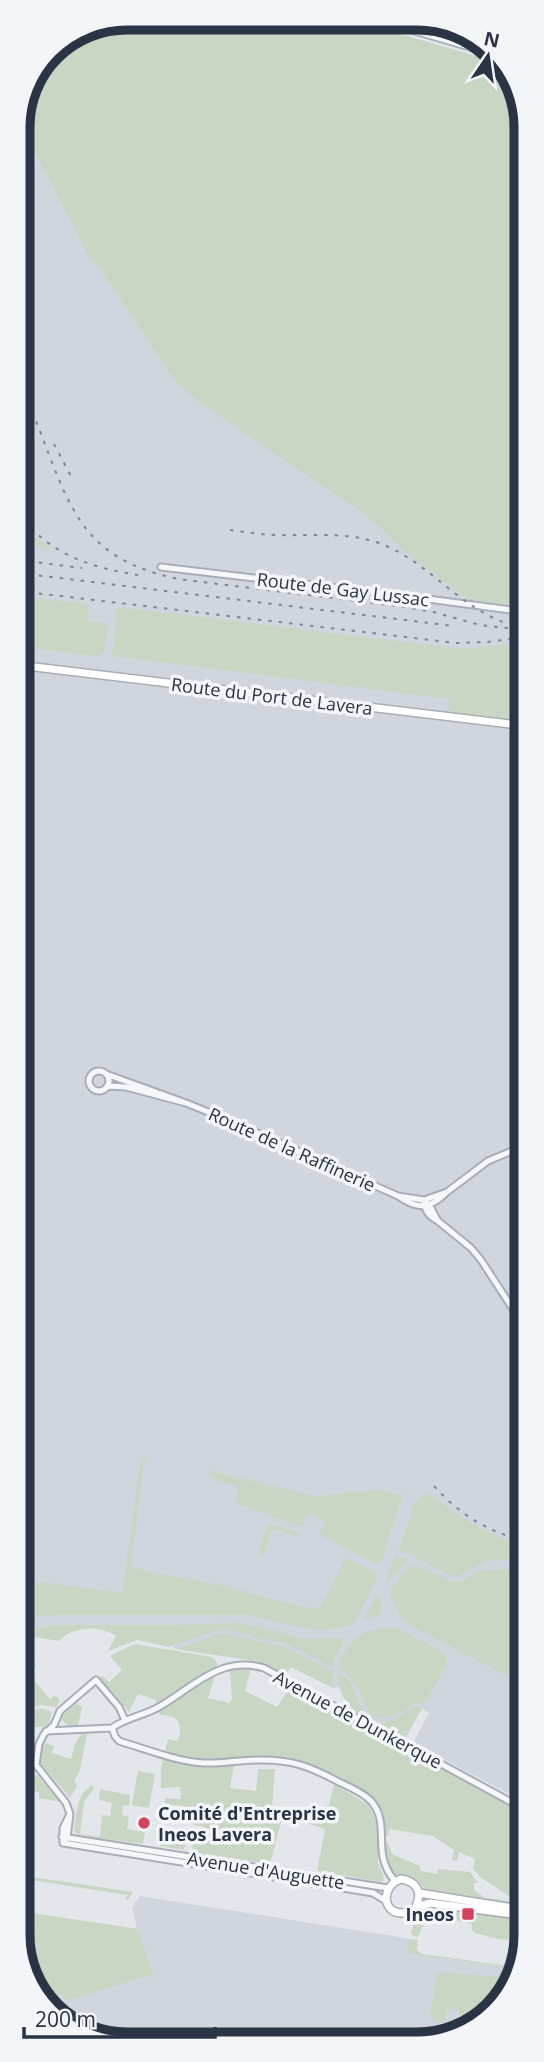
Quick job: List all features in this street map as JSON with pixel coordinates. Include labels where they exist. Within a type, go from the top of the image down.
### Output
[{"type":"street","points":[[412,30],[472,47]]},
{"type":"street","name":"Route de Gay Lussac","points":[[160,568],[514,610]]},
{"type":"street","name":"Route du Port de Lavera","points":[[30,666],[514,725]]},
{"type":"street","points":[[96,1072],[106,1074],[109,1081],[107,1086],[96,1090],[91,1086],[91,1076],[96,1072]]},
{"type":"street","name":"Route de la Raffinerie","points":[[106,1074],[233,1122],[398,1196],[426,1204]]},
{"type":"street","name":"Route de la Raffinerie","points":[[107,1086],[126,1087],[186,1103]]},
{"type":"street","points":[[514,1150],[488,1161],[438,1201],[426,1204],[430,1217],[471,1248],[481,1259],[514,1310]]},
{"type":"street","name":"Avenue de Dunkerque","points":[[112,1728],[157,1708],[216,1672],[234,1665],[248,1664],[264,1668],[514,1803]]},
{"type":"street","points":[[64,1839],[70,1814],[68,1806],[36,1765],[39,1744],[46,1731],[54,1725],[60,1711],[96,1680],[119,1707],[125,1720]]},
{"type":"street","points":[[58,1715],[65,1730]]},
{"type":"street","points":[[46,1731],[112,1728],[119,1741],[162,1755],[202,1763],[255,1759],[305,1765],[362,1794],[373,1804],[381,1824],[382,1858],[386,1870],[395,1881]]},
{"type":"street","name":"Avenue d'Auguette","points":[[64,1839],[388,1888]]},
{"type":"street","name":"Avenue d'Auguette","points":[[64,1839],[373,1893],[386,1901]]},
{"type":"street","points":[[401,1879],[411,1882],[418,1889],[416,1906],[412,1910],[405,1913],[396,1912],[389,1907],[386,1891],[395,1881],[401,1879]]},
{"type":"street","points":[[419,1893],[514,1908]]},
{"type":"street","points":[[416,1906],[435,1903],[514,1914]]},
{"type":"shaded area","points":[[58,59],[514,590],[514,1797],[413,1743],[429,1713],[422,1708],[406,1737],[402,1739],[356,1713],[340,1687],[333,1688],[291,1667],[286,1674],[255,1661],[173,1648],[173,1625],[53,1625],[30,1632],[30,120],[40,84]]},
{"type":"shaded area","points":[[140,1896],[400,1937],[409,1939],[407,1954],[508,1967],[498,1989],[476,2012],[460,2022],[430,2031],[108,2030],[78,2019],[46,1989],[35,1966],[31,1948],[30,1913],[137,1929],[132,1908]]},
{"type":"green space","points":[[127,30],[387,30],[485,59],[504,84],[511,102],[514,127],[514,606],[468,600],[410,556],[354,507],[199,402],[179,385],[169,372],[97,265],[93,264],[30,143],[33,102],[40,84],[50,68],[78,43],[96,35]]},
{"type":"green space","points":[[30,537],[36,537],[54,550],[30,547]]},
{"type":"green space","points":[[30,597],[88,604],[87,621],[108,623],[105,650],[98,656],[30,648]]},
{"type":"green space","points":[[117,607],[463,649],[514,643],[514,721],[449,713],[449,699],[112,656]]},
{"type":"green space","points":[[141,1457],[148,1458],[144,1461],[133,1567],[319,1609],[346,1558],[375,1572],[377,1580],[353,1625],[323,1630],[247,1615],[58,1615],[30,1619],[30,1581],[122,1593]]},
{"type":"green space","points":[[207,1470],[318,1497],[379,1490],[403,1494],[382,1561],[376,1564],[319,1534],[326,1522],[309,1513],[302,1527],[236,1503],[236,1486],[211,1477]]},
{"type":"green space","points":[[427,1492],[486,1531],[514,1542],[514,1560],[486,1561],[457,1577],[398,1550],[410,1519],[412,1505]]},
{"type":"green space","points":[[268,1523],[300,1533],[298,1537],[272,1529],[263,1557],[258,1555]]},
{"type":"green space","points":[[395,1556],[408,1559],[387,1584],[387,1575]]},
{"type":"green space","points":[[413,1564],[451,1581],[460,1582],[479,1571],[514,1568],[514,1680],[404,1622],[390,1591],[405,1569]]},
{"type":"green space","points":[[379,1596],[382,1605],[380,1614],[366,1621],[375,1598]]},
{"type":"green space","points":[[238,1623],[303,1638],[342,1638],[344,1642],[336,1655],[333,1668],[283,1642],[259,1639],[224,1628],[169,1647],[137,1640],[108,1651],[116,1636],[102,1630],[71,1632],[59,1641],[34,1637],[31,1630],[53,1625]]},
{"type":"green space","points":[[389,1627],[443,1652],[447,1657],[447,1664],[424,1705],[415,1702],[399,1713],[382,1718],[370,1714],[354,1683],[338,1669],[345,1651],[356,1639],[371,1631]]},
{"type":"green space","points":[[222,1633],[282,1646],[333,1671],[333,1688],[291,1667],[286,1674],[255,1661],[176,1649]]},
{"type":"green space","points":[[134,1644],[212,1657],[218,1664],[213,1671],[156,1705],[156,1700],[138,1694],[129,1712],[99,1679],[103,1676],[109,1682],[122,1670],[110,1656]]},
{"type":"green space","points":[[30,1657],[36,1665],[30,1671]]},
{"type":"green space","points":[[251,1668],[245,1691],[277,1707],[290,1687],[514,1808],[514,1899],[480,1877],[473,1868],[475,1859],[459,1852],[457,1861],[452,1860],[454,1850],[433,1836],[389,1829],[388,1836],[384,1836],[383,1817],[374,1801],[358,1788],[321,1769],[280,1757],[212,1760],[164,1753],[168,1739],[178,1741],[180,1725],[172,1717],[160,1715],[159,1710],[215,1676],[208,1698],[229,1703],[232,1699],[230,1671]]},
{"type":"green space","points":[[338,1674],[349,1681],[361,1707],[373,1721],[389,1721],[415,1706],[422,1708],[406,1737],[402,1739],[380,1728],[351,1707],[339,1687]]},
{"type":"green space","points":[[30,1675],[50,1699],[55,1695],[59,1699],[56,1707],[42,1705],[30,1708]]},
{"type":"green space","points":[[77,1703],[82,1708],[78,1725],[68,1726],[62,1720],[63,1715]]},
{"type":"green space","points":[[40,1708],[52,1712],[48,1726],[30,1728],[30,1713]]},
{"type":"green space","points":[[81,1734],[87,1734],[80,1770],[74,1782],[77,1786],[70,1798],[41,1764],[42,1749],[45,1743],[54,1746],[52,1753],[71,1759]]},
{"type":"green space","points":[[163,1759],[212,1766],[234,1765],[230,1788],[256,1791],[258,1769],[275,1769],[272,1807],[300,1815],[298,1821],[282,1818],[270,1864],[192,1852],[193,1838],[203,1841],[204,1827],[179,1821],[182,1806],[165,1804],[165,1798],[181,1799],[180,1787],[161,1788]]},
{"type":"green space","points":[[138,1771],[155,1774],[149,1808],[132,1805]]},
{"type":"green space","points":[[37,1775],[60,1802],[39,1798],[39,1792],[30,1791],[30,1778]]},
{"type":"green space","points":[[334,1784],[367,1804],[373,1813],[378,1830],[378,1862],[384,1879],[382,1882],[317,1871],[325,1829],[309,1824],[310,1818],[325,1822]]},
{"type":"green space","points":[[92,1785],[94,1788],[84,1802],[80,1834],[100,1837],[102,1815],[110,1816],[112,1803],[99,1800],[100,1789],[130,1795],[129,1806],[123,1805],[122,1815],[129,1817],[127,1829],[145,1832],[143,1844],[78,1835],[74,1830],[78,1805],[83,1794]]},
{"type":"green space","points":[[163,1827],[164,1837],[186,1841],[184,1850],[160,1846]]},
{"type":"green space","points":[[386,1843],[392,1854],[420,1866],[420,1871],[437,1874],[438,1869],[470,1872],[478,1883],[474,1883],[474,1890],[485,1898],[514,1902],[514,1905],[425,1890],[415,1879],[393,1874],[386,1858]]},
{"type":"green space","points":[[30,1877],[133,1892],[128,1900],[125,1899],[128,1895],[30,1880]]},
{"type":"green space","points":[[430,1908],[514,1918],[514,1938],[506,1940],[475,1933],[472,1931],[472,1924],[438,1917],[424,1924],[418,1937],[411,1935],[416,1919]]},
{"type":"green space","points":[[30,1913],[138,1929],[154,1977],[147,1976],[65,2001],[63,1995],[53,1998],[35,1966],[31,1948]]},
{"type":"green space","points":[[409,1939],[418,1940],[417,1950],[422,1954],[509,1966],[508,1967],[407,1954]]},
{"type":"green space","points":[[436,1973],[504,1977],[490,1999],[476,2012],[460,2022],[458,2010],[451,2008],[447,2011],[445,2022],[438,2022],[430,2015]]},
{"type":"railway","points":[[30,374],[35,395]]},
{"type":"railway","points":[[30,404],[58,478],[80,520],[108,550],[127,562],[178,579],[405,607],[480,625],[514,629]]},
{"type":"railway","points":[[54,444],[73,480]]},
{"type":"railway","points":[[30,527],[44,540],[74,558],[108,569],[145,576]]},
{"type":"railway","points":[[230,530],[272,535],[345,536],[384,545],[416,563],[474,607],[506,623]]},
{"type":"railway","points":[[30,562],[82,568]]},
{"type":"railway","points":[[30,574],[454,626]]},
{"type":"railway","points":[[30,592],[456,643],[514,639]]},
{"type":"railway","points":[[434,1486],[464,1514],[514,1538]]},
{"type":"place","name":"Comité d'Entreprise Ineos Lavera","points":[[144,1823]]},
{"type":"place","name":"Ineos","points":[[468,1914]]}]
